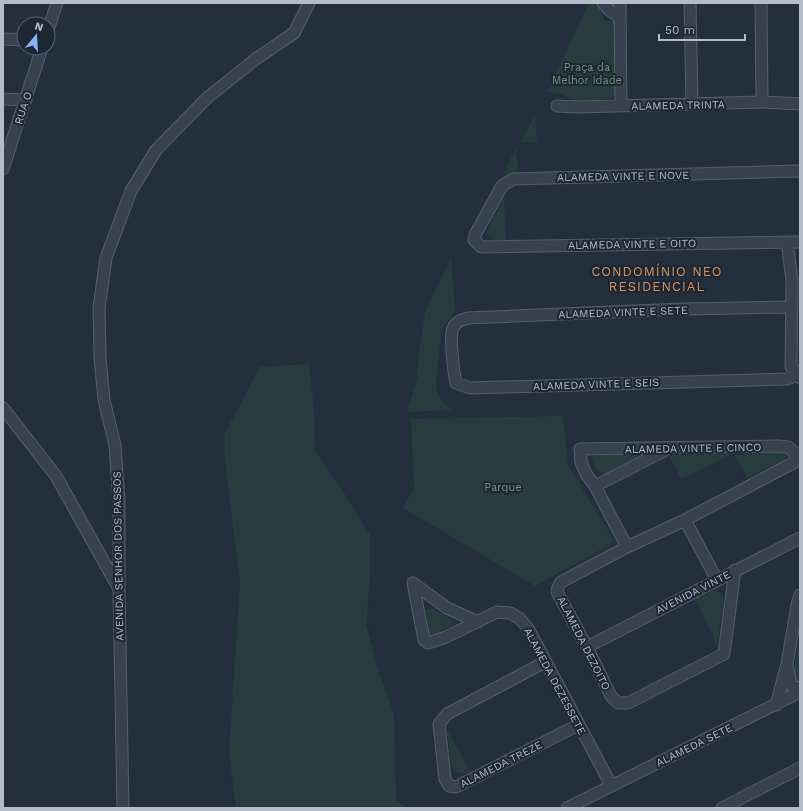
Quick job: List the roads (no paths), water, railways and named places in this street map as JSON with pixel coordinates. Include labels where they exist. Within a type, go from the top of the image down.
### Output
[{"type":"street","points":[[53,16],[57,3]]},
{"type":"street","name":"AVENIDA SENHOR DOS PASSOS","points":[[123,808],[119,502],[114,445],[104,400],[100,357],[99,308],[106,258],[131,191],[156,150],[207,98],[257,58],[294,33],[309,3]]},
{"type":"street","points":[[603,3],[609,10],[620,18]]},
{"type":"street","points":[[620,3],[621,106]]},
{"type":"street","points":[[690,3],[692,104]]},
{"type":"street","points":[[761,3],[762,102]]},
{"type":"street","points":[[3,39],[16,40]]},
{"type":"street","name":"RUA O","points":[[4,162],[40,56]]},
{"type":"street","points":[[3,99],[26,100]]},
{"type":"street","name":"ALAMEDA TRINTA","points":[[556,106],[621,106],[762,102],[800,104]]},
{"type":"street","name":"ALAMEDA VINTE E NOVE","points":[[476,233],[502,186],[512,179],[800,171]]},
{"type":"street","name":"ALAMEDA VINTE E OITO","points":[[476,233],[474,240],[481,248],[800,242]]},
{"type":"street","points":[[787,242],[800,324]]},
{"type":"street","points":[[792,280],[800,289]]},
{"type":"street","points":[[796,304],[796,354],[791,367],[799,376]]},
{"type":"street","name":"ALAMEDA VINTE E SETE","points":[[456,322],[468,318],[796,304]]},
{"type":"street","name":"ALAMEDA VINTE E SEIS","points":[[456,322],[451,329],[453,373],[456,383],[470,388],[787,379],[799,376]]},
{"type":"street","points":[[3,409],[56,476],[119,587]]},
{"type":"street","name":"ALAMEDA VINTE E CINCO","points":[[595,486],[581,462],[580,449],[788,447],[795,453],[795,462],[685,520]]},
{"type":"street","points":[[669,449],[595,486],[626,547],[685,520],[717,580]]},
{"type":"street","name":"AVENIDA VINTE","points":[[587,647],[800,538]]},
{"type":"street","name":"ALAMEDA DEZOITO","points":[[626,547],[561,582],[557,592],[587,647],[611,696],[618,703],[628,703],[724,654],[735,570]]},
{"type":"street","name":"ALAMEDA DEZESSETE","points":[[446,608],[415,583],[413,583],[424,640],[428,643],[446,637],[497,612],[510,613],[519,618],[528,628],[611,785]]},
{"type":"street","points":[[776,705],[787,664],[799,604]]},
{"type":"street","points":[[446,608],[478,622]]},
{"type":"street","points":[[446,608],[458,620],[457,626],[446,637]]},
{"type":"street","points":[[790,647],[800,638]]},
{"type":"street","name":"ALAMEDA TREZE","points":[[546,662],[447,714],[439,724],[445,779],[448,786],[456,787],[578,725]]},
{"type":"street","points":[[787,664],[791,685],[800,691]]},
{"type":"street","name":"ALAMEDA SETE","points":[[566,808],[776,705],[800,691]]},
{"type":"street","points":[[722,808],[800,768]]},
{"type":"district","name":"CONDOMÍNIO NEO RESIDENCIAL","points":[[657,278]]},
{"type":"park label","name":"Praça da Melhor Idade","points":[[587,73]]},
{"type":"park label","name":"Parque","points":[[503,487]]}]
